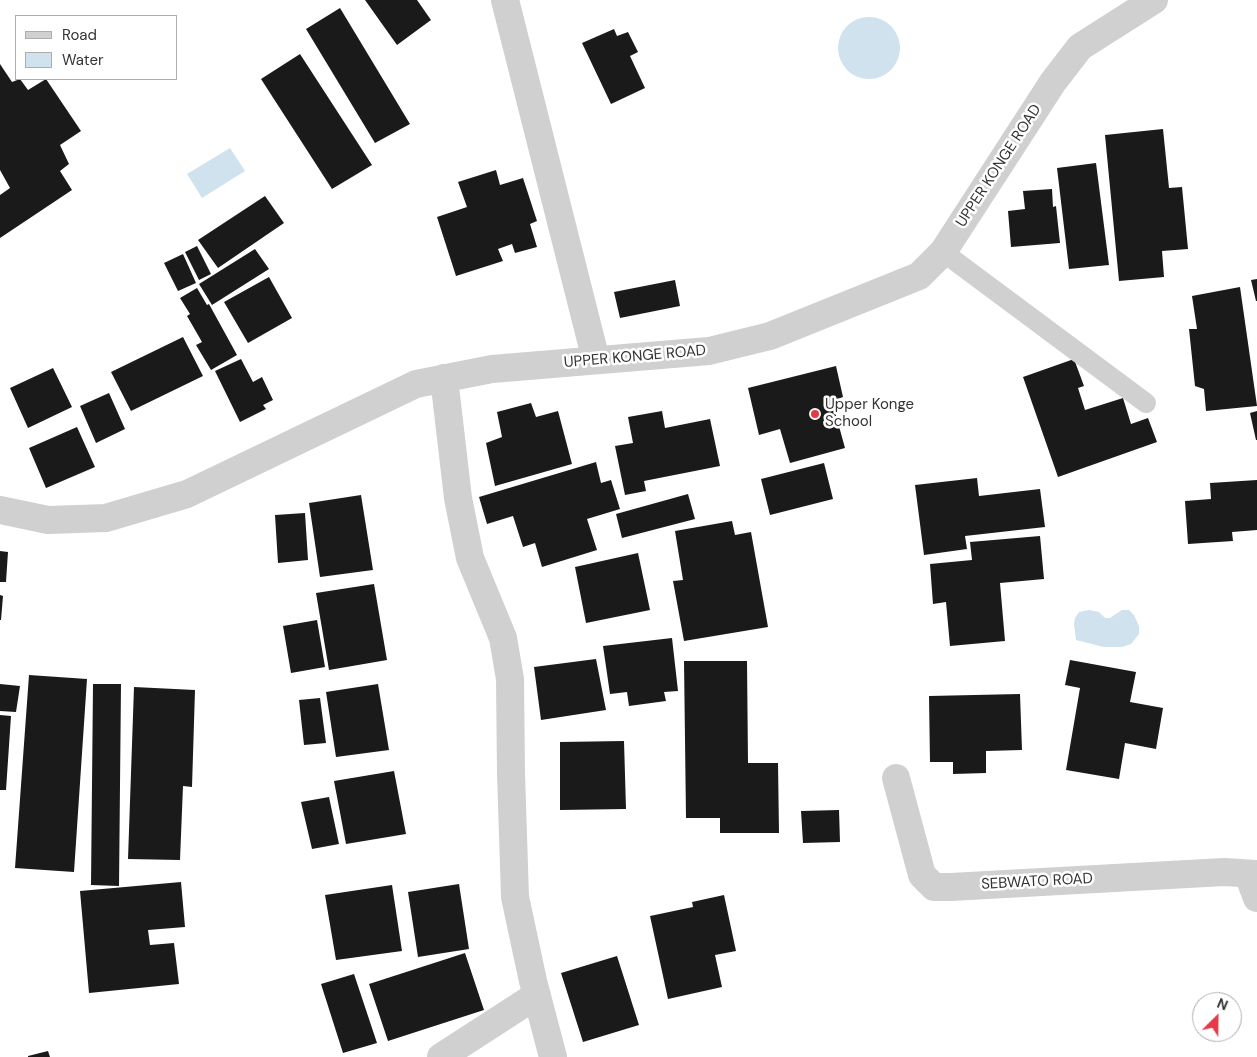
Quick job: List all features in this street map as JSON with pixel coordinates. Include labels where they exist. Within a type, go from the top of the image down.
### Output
[{"type":"street","points":[[505,0],[596,360]]},
{"type":"street","name":"UPPER KONGE ROAD","points":[[0,510],[48,520],[106,518],[187,494],[416,384],[492,369],[708,351],[770,336],[919,276],[943,252],[1053,82],[1080,47],[1154,0]]},
{"type":"street","points":[[444,378],[458,498],[470,558],[503,638],[510,679],[515,897],[553,1057]]},
{"type":"street","name":"SEBWATO ROAD","points":[[896,778],[922,875],[934,887],[1224,872],[1254,882]]},
{"type":"street","points":[[440,1057],[537,995]]},
{"type":"lane","points":[[943,252],[1146,403]]},
{"type":"water","points":[[869,17],[886,22],[891,26],[895,31],[900,48],[895,65],[891,70],[886,74],[869,79],[852,74],[847,70],[843,65],[838,48],[843,31],[847,26],[852,22]]},
{"type":"water","points":[[230,148],[245,171],[202,198],[187,174]]},
{"type":"water","points":[[1089,610],[1099,612],[1105,618],[1110,618],[1122,610],[1129,610],[1134,615],[1139,626],[1139,634],[1131,644],[1122,647],[1104,647],[1076,640],[1075,618],[1079,612]]},
{"type":"building","points":[[365,0],[417,0],[431,20],[397,45]]},
{"type":"building","points":[[340,8],[410,124],[375,143],[306,29]]},
{"type":"building","points":[[614,29],[617,36],[628,32],[638,52],[630,56],[645,88],[611,104],[582,43]]},
{"type":"building","points":[[300,54],[372,165],[332,189],[261,79]]},
{"type":"building","points":[[0,64],[12,82],[21,80],[28,90],[47,80],[81,131],[60,145],[69,164],[60,171],[72,190],[0,238],[0,195],[10,188],[0,170]]},
{"type":"building","points":[[1163,129],[1169,188],[1182,187],[1188,249],[1162,251],[1164,277],[1119,281],[1105,135]]},
{"type":"building","points":[[1096,163],[1109,265],[1069,269],[1057,168]]},
{"type":"building","points":[[496,170],[500,185],[523,178],[537,221],[530,224],[537,247],[515,253],[512,244],[498,249],[503,261],[456,276],[437,217],[467,207],[458,182]]},
{"type":"building","points":[[1052,189],[1053,207],[1056,206],[1060,243],[1011,247],[1008,211],[1025,209],[1023,191]]},
{"type":"building","points":[[265,196],[284,223],[218,268],[198,240]]},
{"type":"building","points":[[197,246],[211,274],[199,280],[185,252]]},
{"type":"building","points":[[255,249],[269,269],[212,305],[199,284]]},
{"type":"building","points":[[183,254],[196,283],[178,291],[164,263]]},
{"type":"building","points":[[269,277],[292,318],[248,343],[224,302]]},
{"type":"building","points":[[1257,279],[1257,301],[1256,301],[1251,280]]},
{"type":"building","points":[[675,280],[680,306],[620,318],[614,292]]},
{"type":"building","points":[[1240,287],[1257,406],[1206,411],[1204,389],[1195,386],[1189,329],[1197,329],[1192,296]]},
{"type":"building","points":[[197,288],[207,305],[209,304],[237,355],[211,370],[196,345],[202,342],[187,316],[190,314],[180,298]]},
{"type":"building","points":[[183,337],[203,376],[131,411],[111,372]]},
{"type":"building","points":[[241,359],[253,382],[262,377],[273,400],[263,405],[266,409],[240,422],[215,371]]},
{"type":"building","points":[[1074,359],[1084,386],[1078,388],[1085,410],[1123,398],[1131,424],[1148,418],[1157,442],[1058,477],[1023,377]]},
{"type":"building","points":[[836,366],[843,397],[832,401],[845,448],[790,463],[780,429],[759,435],[748,388]]},
{"type":"building","points":[[53,368],[72,407],[28,428],[10,388]]},
{"type":"building","points":[[109,393],[125,429],[96,443],[80,406]]},
{"type":"building","points":[[531,403],[536,417],[558,411],[572,464],[495,486],[486,443],[502,437],[497,412]]},
{"type":"building","points":[[662,411],[665,428],[710,419],[720,466],[644,481],[646,491],[625,495],[615,446],[633,443],[628,417]]},
{"type":"building","points":[[1257,411],[1257,440],[1256,440],[1250,413]]},
{"type":"building","points":[[77,427],[95,467],[46,488],[29,448]]},
{"type":"building","points":[[596,462],[601,483],[611,480],[620,509],[587,519],[597,550],[542,567],[535,543],[523,547],[513,516],[487,524],[479,497]]},
{"type":"building","points":[[824,463],[833,499],[770,515],[761,479]]},
{"type":"building","points":[[977,478],[979,496],[1040,489],[1045,527],[965,536],[967,549],[924,555],[915,485]]},
{"type":"building","points":[[1257,480],[1257,530],[1232,532],[1233,541],[1188,544],[1185,501],[1211,499],[1210,483]]},
{"type":"building","points":[[688,494],[695,519],[622,538],[616,514]]},
{"type":"building","points":[[361,495],[373,570],[320,577],[309,503]]},
{"type":"building","points":[[305,513],[308,560],[278,563],[275,515]]},
{"type":"building","points":[[732,521],[735,535],[751,532],[768,627],[684,641],[673,581],[683,580],[675,531]]},
{"type":"building","points":[[1040,536],[1044,579],[1000,583],[1005,641],[950,646],[946,602],[933,604],[930,564],[972,560],[970,542]]},
{"type":"building","points":[[0,551],[8,552],[6,582],[0,582]]},
{"type":"building","points":[[638,553],[650,610],[586,623],[575,567]]},
{"type":"building","points":[[374,584],[387,660],[329,670],[316,593]]},
{"type":"building","points":[[0,595],[3,596],[1,620],[0,620]]},
{"type":"building","points":[[317,620],[325,667],[291,673],[283,626]]},
{"type":"building","points":[[672,638],[678,691],[664,692],[666,701],[629,706],[627,692],[610,694],[603,646]]},
{"type":"building","points":[[596,659],[606,710],[541,720],[534,667]]},
{"type":"building","points":[[1070,660],[1136,672],[1130,702],[1163,708],[1156,749],[1125,743],[1119,779],[1066,770],[1080,688],[1065,685]]},
{"type":"building","points":[[684,661],[747,661],[748,763],[778,763],[779,833],[720,833],[720,818],[686,818]]},
{"type":"building","points":[[29,675],[87,679],[74,872],[15,868]]},
{"type":"building","points":[[0,684],[20,686],[16,712],[0,711]]},
{"type":"building","points":[[93,684],[121,684],[119,886],[91,885]]},
{"type":"building","points":[[378,684],[389,750],[336,757],[326,692]]},
{"type":"building","points":[[134,687],[195,690],[192,787],[183,786],[180,860],[128,859]]},
{"type":"building","points":[[1020,694],[1022,750],[986,751],[986,773],[953,774],[953,762],[930,762],[929,696]]},
{"type":"building","points":[[320,698],[326,743],[304,745],[299,700]]},
{"type":"building","points":[[0,715],[11,716],[6,790],[0,790]]},
{"type":"building","points":[[624,741],[626,809],[560,810],[560,742]]},
{"type":"building","points":[[394,771],[406,834],[346,844],[334,781]]},
{"type":"building","points":[[329,797],[339,844],[312,849],[301,802]]},
{"type":"building","points":[[839,810],[840,842],[803,843],[801,811]]},
{"type":"building","points":[[181,882],[185,927],[148,930],[150,945],[174,943],[179,984],[89,993],[80,891]]},
{"type":"building","points":[[459,884],[469,949],[418,957],[408,892]]},
{"type":"building","points":[[392,885],[402,951],[336,960],[325,895]]},
{"type":"building","points":[[724,895],[736,951],[715,955],[722,987],[668,999],[650,916],[693,907],[692,902]]},
{"type":"building","points":[[465,953],[484,1010],[388,1041],[369,984]]},
{"type":"building","points":[[617,956],[639,1025],[583,1042],[561,973]]},
{"type":"building","points":[[354,974],[377,1043],[343,1053],[321,984]]},
{"type":"building","points":[[48,1051],[50,1057],[28,1057],[28,1056]]},
{"type":"place","name":"Upper Konge School","points":[[815,414]]}]
